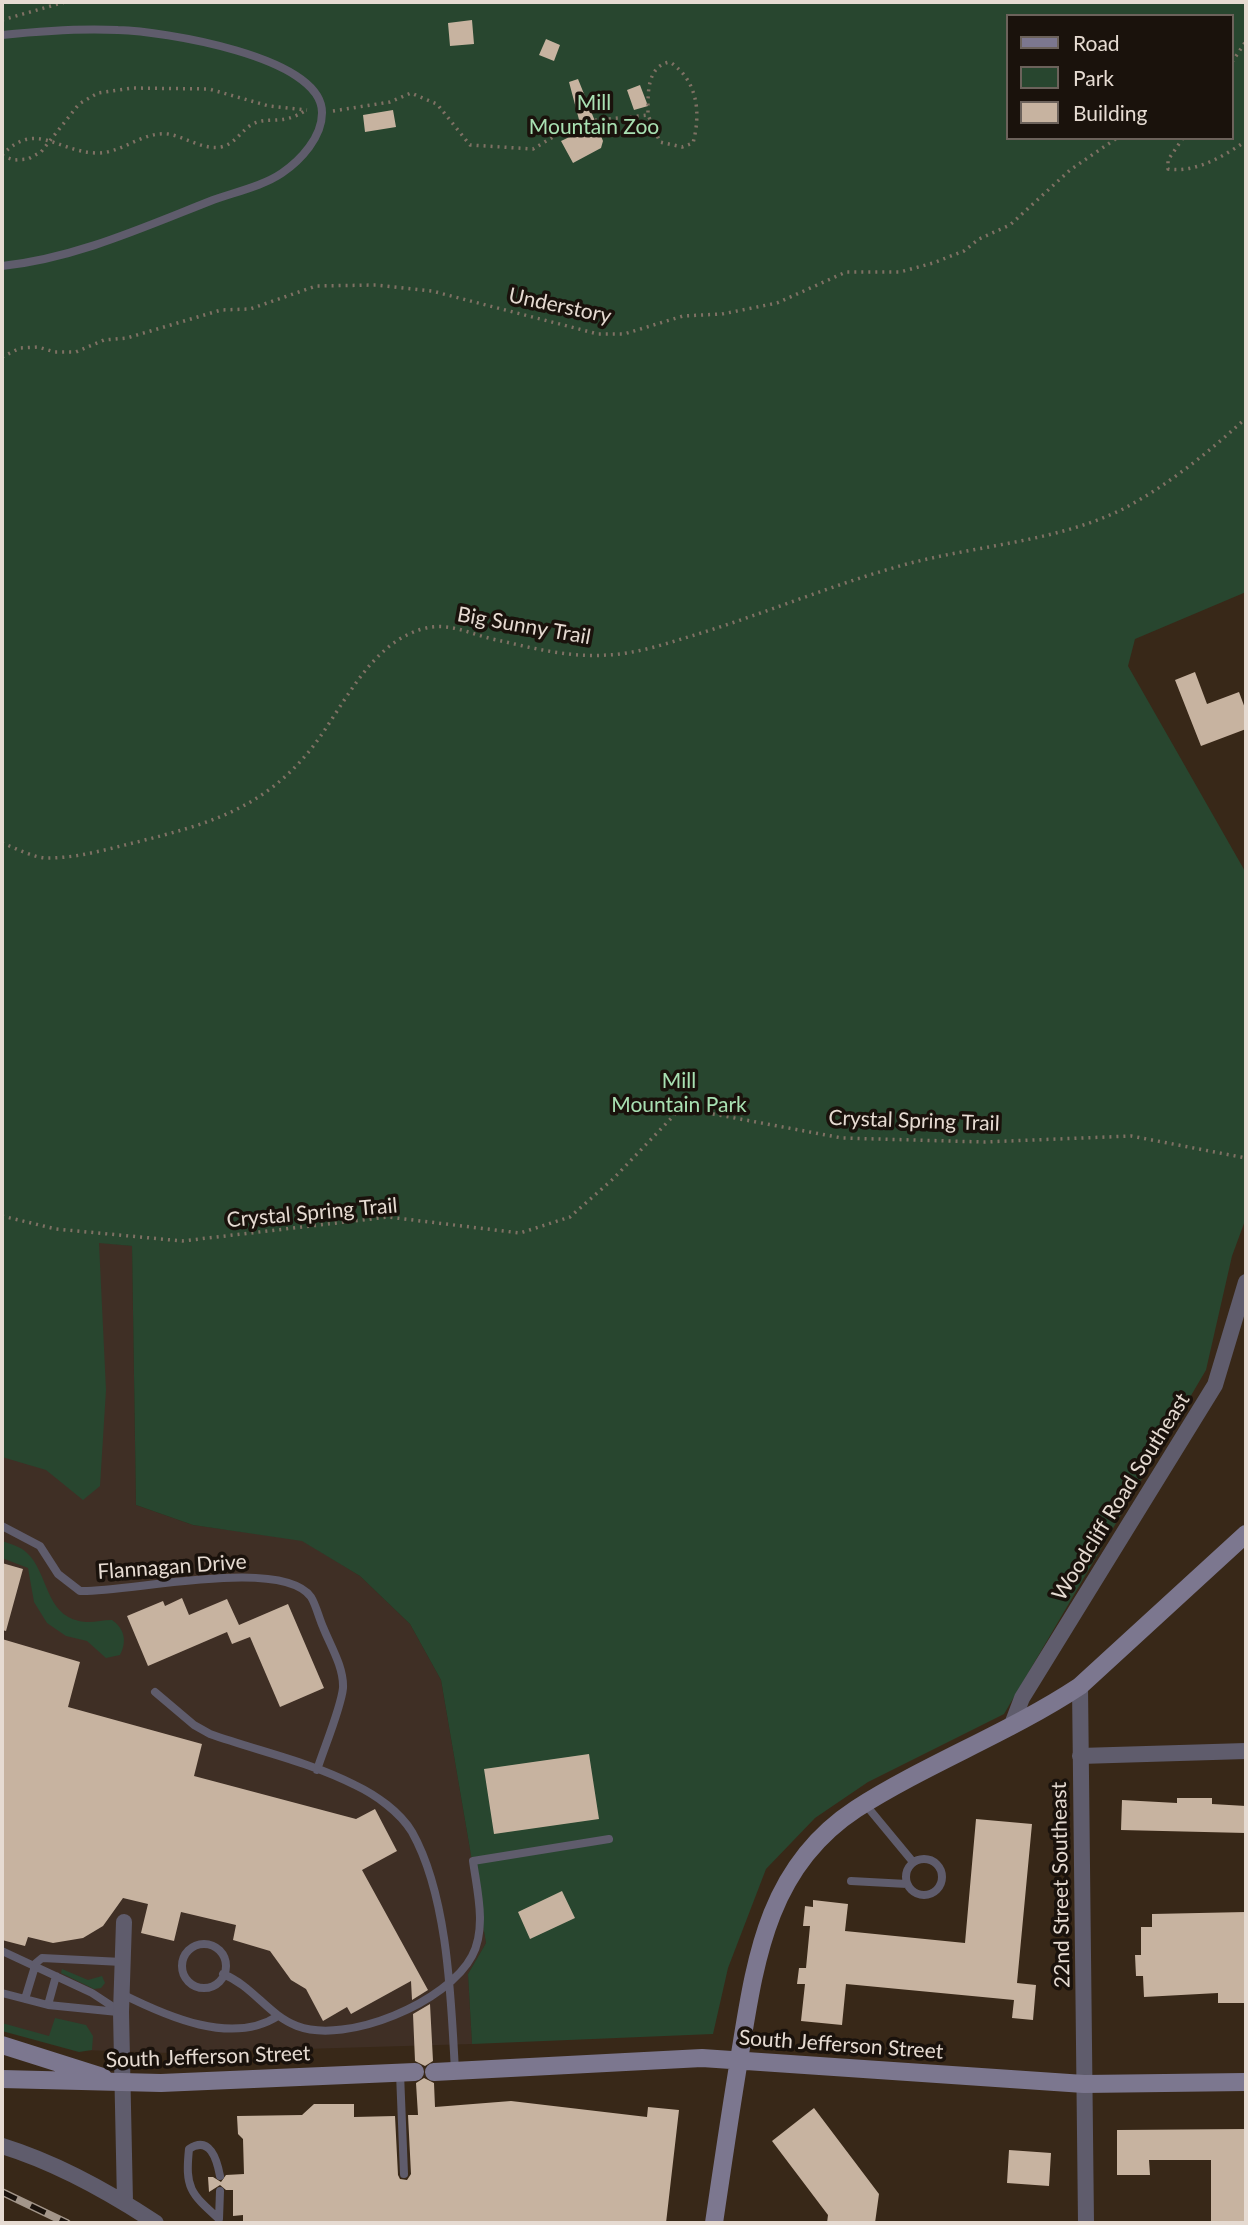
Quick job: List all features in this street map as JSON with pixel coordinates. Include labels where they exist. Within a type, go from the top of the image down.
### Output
[{"type":"street","name":"Woodcliff Road Southeast","points":[[1011,1727],[1022,1698],[1215,1385],[1246,1282]]},
{"type":"street","points":[[714,2223],[749,1996],[777,1899],[808,1850],[836,1824],[865,1804],[1011,1727],[1080,1686],[1246,1534]]},
{"type":"street","name":"22nd Street Southeast","points":[[1080,1686],[1086,2223]]},
{"type":"street","points":[[1080,1756],[1246,1751]]},
{"type":"street","points":[[124,1922],[121,2012],[125,2202]]},
{"type":"street","points":[[2,2045],[123,2084]]},
{"type":"street","name":"South Jefferson Street","points":[[434,2071],[702,2058],[1084,2084],[1246,2082]]},
{"type":"street","name":"South Jefferson Street","points":[[2,2079],[123,2084],[408,2073]]},
{"type":"street","points":[[2,2146],[58,2167],[125,2202],[156,2223]]},
{"type":"lane","points":[[2,36],[41,31],[120,30],[181,38],[248,54],[297,75],[312,88],[322,112],[318,131],[308,149],[279,175],[102,243],[30,263],[2,266]]},
{"type":"lane","name":"Flannagan Drive","points":[[2,1526],[40,1546],[58,1574],[80,1591],[204,1578],[241,1578],[263,1579],[298,1587],[310,1596],[339,1665],[343,1688],[317,1770]]},
{"type":"lane","points":[[155,1692],[194,1725],[210,1734],[357,1785],[395,1811],[411,1830],[431,1883],[450,1982],[455,2071]]},
{"type":"lane","points":[[865,1804],[913,1862]]},
{"type":"lane","points":[[223,1974],[243,1984],[278,2015],[298,2026],[323,2032],[366,2026],[406,2010],[450,1982],[473,1955],[481,1920],[473,1861],[609,1839]]},
{"type":"lane","points":[[922,1859],[933,1861],[940,1870],[941,1881],[935,1891],[924,1895],[912,1891],[907,1884],[906,1874],[913,1862],[922,1859]]},
{"type":"lane","points":[[851,1881],[907,1884]]},
{"type":"lane","points":[[197,1945],[211,1945],[225,1960],[223,1974],[214,1985],[193,1985],[183,1974],[183,1959],[197,1945]]},
{"type":"lane","points":[[2,1951],[92,1993],[121,2012]]},
{"type":"lane","points":[[25,2000],[35,1967],[42,1958],[51,1956],[122,1962]]},
{"type":"lane","points":[[48,2005],[56,1976]]},
{"type":"lane","points":[[2,1993],[48,2005],[121,2012]]},
{"type":"lane","points":[[121,1994],[163,2014],[198,2024],[236,2028],[263,2026],[278,2015]]},
{"type":"lane","points":[[404,2174],[408,2073]]},
{"type":"lane","points":[[218,2221],[190,2190],[187,2175],[189,2149],[194,2145],[209,2147],[216,2155],[220,2176]]},
{"type":"lane","points":[[218,2221],[220,2191]]},
{"type":"path","points":[[2,20],[65,2]]},
{"type":"path","points":[[1234,58],[1246,41]]},
{"type":"path","points":[[670,62],[678,67],[697,95],[697,128],[693,144],[671,146],[660,142],[648,115],[652,75],[662,63],[670,62]]},
{"type":"path","points":[[307,110],[293,119],[279,122],[265,120],[250,125],[239,138],[221,147],[203,146],[167,134],[144,138],[122,148],[99,153],[72,150],[49,142],[36,137],[24,138],[2,155],[14,160],[28,159],[49,142],[62,121],[79,104],[98,93],[134,88],[209,89],[269,106],[307,110],[322,112],[390,102],[411,93],[437,104],[470,145],[533,149],[578,122],[648,115]]},
{"type":"path","name":"Understory","points":[[2,357],[20,348],[37,347],[55,352],[76,352],[104,340],[127,338],[221,310],[250,309],[316,286],[376,285],[432,290],[598,334],[624,334],[683,316],[722,314],[777,303],[846,272],[900,272],[964,251],[979,239],[1010,225],[1070,170],[1114,140]]},
{"type":"path","points":[[1182,140],[1168,160],[1168,169],[1178,171],[1216,160],[1246,141]]},
{"type":"path","name":"Big Sunny Trail","points":[[2,843],[44,858],[90,854],[204,825],[237,812],[289,774],[312,747],[376,656],[396,639],[426,628],[457,627],[493,640],[568,654],[608,655],[664,645],[739,623],[908,564],[1005,545],[1102,517],[1124,508],[1210,451],[1246,418]]},
{"type":"path","name":"Crystal Spring Trail","points":[[2,1216],[56,1229],[182,1241],[388,1217],[520,1233],[570,1217],[613,1179],[681,1108],[842,1138],[984,1142],[1131,1136],[1246,1158]]},
{"type":"shaded area","points":[[2,1225],[73,1239],[132,1246],[136,1505],[193,1525],[302,1540],[360,1576],[410,1624],[441,1680],[486,1943],[468,1974],[472,2044],[170,2053],[82,2050],[2,2026]]},
{"type":"green space","name":"Mill Mountain Park","points":[[2,2],[1246,2],[1246,592],[1135,639],[1128,666],[1246,873],[1246,1218],[1232,1256],[1206,1370],[1004,1714],[868,1782],[815,1818],[766,1869],[728,1968],[713,2034],[472,2044],[468,1974],[486,1943],[441,1680],[410,1624],[360,1576],[302,1541],[193,1525],[136,1505],[132,1246],[99,1243],[106,1390],[100,1486],[83,1500],[46,1470],[2,1457]]},
{"type":"green space","points":[[2,1541],[18,1547],[34,1561],[53,1601],[68,1617],[83,1622],[112,1620],[120,1627],[124,1645],[120,1655],[106,1658],[87,1641],[66,1636],[47,1623],[34,1602],[28,1568],[2,1558]]},
{"type":"green space","points":[[62,1969],[88,1980],[102,1976],[105,1983],[101,1988],[94,1989],[61,1973]]},
{"type":"green space","points":[[55,2018],[86,2025],[93,2036],[92,2050],[79,2052],[2,2031],[2,2023],[49,2036]]},
{"type":"building","points":[[472,20],[474,44],[450,46],[448,23]]},
{"type":"building","points":[[546,39],[560,45],[554,61],[539,55]]},
{"type":"building","points":[[578,79],[603,141],[601,148],[573,163],[561,141],[582,131],[569,82]]},
{"type":"building","points":[[640,85],[648,106],[634,110],[627,90]]},
{"type":"building","points":[[393,110],[396,127],[365,132],[363,115]]},
{"type":"building","points":[[1195,672],[1207,704],[1239,692],[1246,711],[1246,729],[1201,746],[1175,680]]},
{"type":"building","points":[[2,1563],[23,1569],[6,1631],[2,1630]]},
{"type":"building","points":[[182,1598],[189,1615],[227,1599],[239,1625],[288,1604],[324,1688],[280,1707],[250,1637],[232,1644],[227,1632],[148,1666],[127,1616],[163,1601],[165,1606]]},
{"type":"building","points":[[2,1639],[80,1662],[68,1707],[202,1744],[194,1776],[356,1819],[375,1809],[397,1851],[362,1870],[428,1990],[412,2000],[411,1981],[351,2014],[347,2007],[323,2021],[306,1989],[291,1980],[270,1951],[233,1940],[236,1925],[181,1912],[174,1941],[141,1933],[148,1904],[123,1898],[103,1926],[83,1938],[53,1943],[28,1937],[25,1946],[2,1940]]},
{"type":"building","points":[[589,1754],[599,1819],[494,1834],[484,1769]]},
{"type":"building","points":[[1177,1798],[1212,1798],[1212,1804],[1246,1806],[1246,1833],[1121,1830],[1122,1800],[1177,1803]]},
{"type":"building","points":[[976,1819],[1032,1824],[1017,1983],[1036,1985],[1033,2020],[1012,2018],[1014,2000],[846,1984],[842,2025],[801,2021],[805,1984],[797,1984],[799,1968],[806,1968],[810,1926],[803,1926],[805,1906],[813,1907],[813,1900],[848,1904],[845,1931],[965,1943]]},
{"type":"building","points":[[562,1891],[575,1918],[530,1939],[518,1912]]},
{"type":"building","points":[[1246,1912],[1246,2003],[1218,2003],[1218,1993],[1144,1997],[1143,1976],[1136,1976],[1135,1955],[1141,1955],[1141,1927],[1152,1927],[1152,1914]]},
{"type":"building","points":[[430,2004],[433,2061],[425,2066],[415,2061],[413,2014]]},
{"type":"building","points":[[424,2078],[434,2083],[435,2107],[511,2101],[647,2117],[648,2107],[679,2110],[666,2223],[243,2223],[243,2215],[233,2216],[233,2190],[226,2190],[220,2185],[209,2192],[208,2177],[221,2182],[226,2175],[244,2174],[243,2139],[238,2134],[237,2116],[302,2115],[314,2104],[354,2104],[354,2117],[395,2116],[398,2175],[400,2179],[407,2180],[411,2174],[408,2115],[418,2115],[416,2083]]},
{"type":"building","points":[[814,2108],[879,2194],[875,2223],[827,2223],[828,2215],[772,2141]]},
{"type":"building","points":[[1246,2129],[1246,2223],[1211,2223],[1211,2160],[1149,2160],[1150,2175],[1117,2175],[1117,2130]]},
{"type":"building","points":[[1009,2150],[1051,2153],[1049,2186],[1007,2183]]},
{"type":"railway","points":[[2,2192],[67,2223]]},
{"type":"park label","name":"Mill Mountain Zoo","points":[[594,115]]}]
